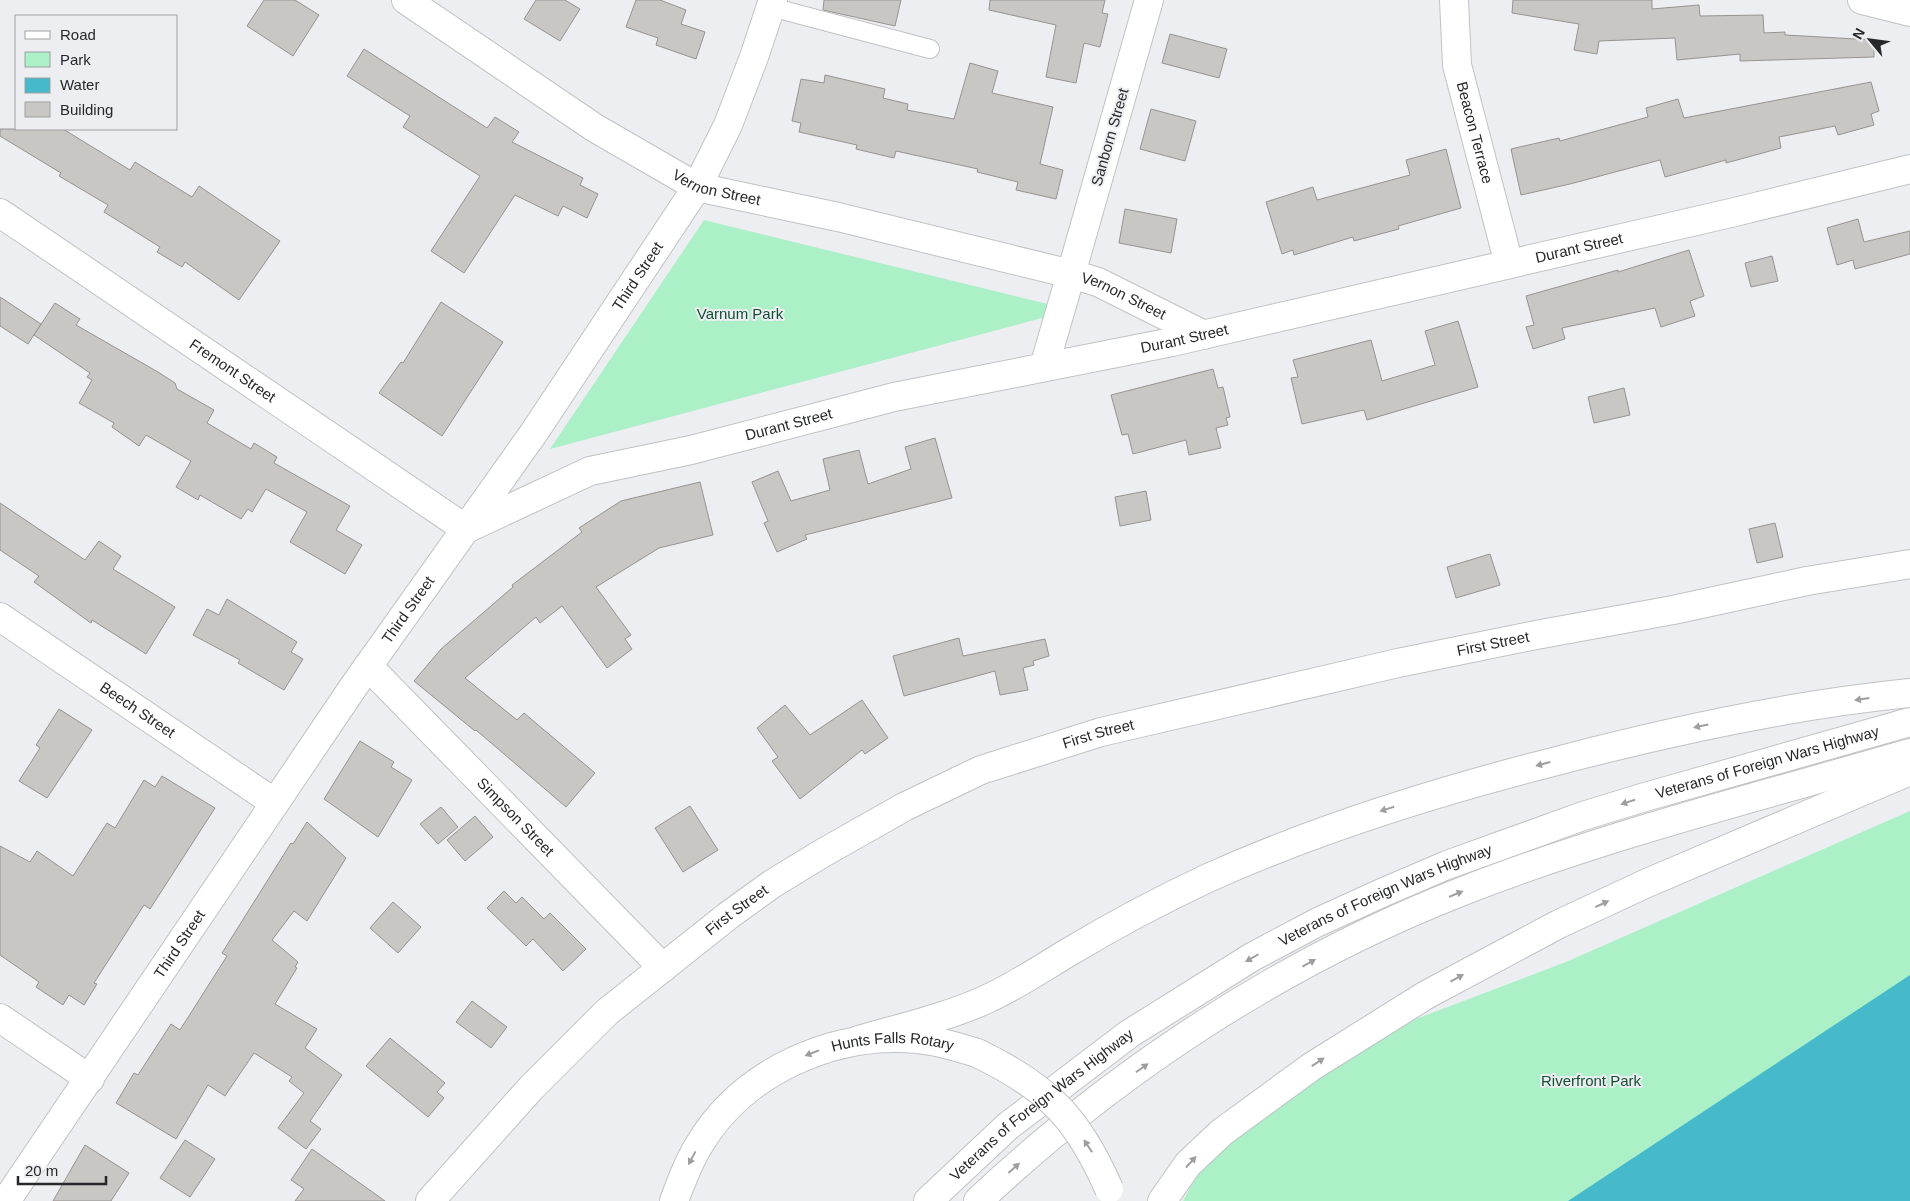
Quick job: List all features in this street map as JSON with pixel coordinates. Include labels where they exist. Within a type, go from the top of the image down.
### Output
[{"type":"street","name":"Vernon Street","points":[[406,0],[595,128],[697,186],[838,217],[1071,274],[1098,282],[1204,335]]},
{"type":"street","name":"Sanborn Street","points":[[1071,274],[1149,0]]},
{"type":"street","name":"Beacon Terrace","points":[[1454,0],[1457,65],[1509,264]]},
{"type":"street","points":[[1862,0],[1910,12]]},
{"type":"street","name":"Third Street","points":[[6,1201],[368,666],[533,434],[697,186],[728,125],[772,3]]},
{"type":"street","name":"Durant Street","points":[[466,528],[590,471],[692,450],[894,397],[1204,335],[1910,170]]},
{"type":"street","name":"Fremont Street","points":[[0,213],[466,528]]},
{"type":"street","name":"Vernon Street","points":[[1044,368],[1071,274]]},
{"type":"street","name":"First Street","points":[[430,1201],[531,1088],[607,1012],[729,915],[772,884],[821,854],[904,807],[981,770],[1101,732],[1398,663],[1673,610],[1807,581],[1910,564]]},
{"type":"street","name":"Beech Street","points":[[0,617],[275,803]]},
{"type":"street","name":"Simpson Street","points":[[368,666],[663,968]]},
{"type":"street","points":[[859,1040],[958,1012],[986,1000],[1100,935],[1207,879],[1328,829],[1385,810],[1513,772],[1654,736],[1796,708],[1910,693]]},
{"type":"street","name":"Veterans of Foreign Wars Highway","points":[[928,1201],[1008,1126],[1129,1034],[1252,957],[1318,922],[1447,866],[1583,816],[1910,722]]},
{"type":"street","name":"Veterans of Foreign Wars Highway","points":[[978,1201],[1084,1111],[1145,1065],[1250,996],[1308,962],[1456,894],[1571,852],[1910,753]]},
{"type":"street","points":[[1162,1201],[1188,1164],[1222,1132],[1311,1067],[1426,995],[1559,924],[1647,882],[1910,771]]},
{"type":"street","points":[[0,1018],[90,1079]]},
{"type":"street","name":"Hunts Falls Rotary","points":[[674,1201],[684,1173],[700,1144],[719,1118],[742,1095],[768,1075],[797,1059],[827,1047],[859,1040],[889,1038],[919,1039],[949,1044],[977,1053],[1007,1067],[1029,1082],[1053,1101],[1073,1123],[1094,1156],[1112,1195]]},
{"type":"lane","points":[[772,3],[930,49]]},
{"type":"green space","name":"Varnum Park","points":[[704,220],[1072,310],[550,449]]},
{"type":"green space","name":"Riverfront Park","points":[[1910,811],[1910,999],[1632,1201],[1183,1201],[1218,1135],[1308,1060],[1566,962]]},
{"type":"water","points":[[1910,975],[1910,1201],[1568,1201]]},
{"type":"building","points":[[264,0],[295,0],[319,15],[293,56],[247,26]]},
{"type":"building","points":[[536,0],[565,0],[580,9],[560,41],[524,19]]},
{"type":"building","points":[[636,0],[660,0],[686,10],[681,24],[705,32],[696,59],[656,45],[658,38],[626,27]]},
{"type":"building","points":[[824,0],[901,0],[895,26],[823,10]]},
{"type":"building","points":[[990,0],[1105,0],[1102,13],[1108,14],[1100,47],[1084,43],[1076,83],[1046,77],[1056,25],[989,10]]},
{"type":"building","points":[[1513,0],[1652,0],[1652,9],[1699,5],[1700,16],[1763,15],[1764,33],[1785,32],[1785,35],[1874,40],[1874,57],[1740,61],[1740,54],[1677,60],[1675,38],[1599,41],[1597,54],[1574,50],[1579,24],[1512,13]]},
{"type":"building","points":[[1170,34],[1227,49],[1219,78],[1162,63]]},
{"type":"building","points":[[364,49],[487,128],[495,117],[519,132],[512,142],[583,178],[580,185],[598,194],[587,218],[563,206],[558,216],[515,195],[464,273],[431,251],[480,176],[403,127],[410,116],[347,76]]},
{"type":"building","points":[[970,63],[998,71],[992,93],[1053,107],[1040,164],[1063,170],[1056,199],[1016,190],[1018,182],[977,172],[978,169],[896,151],[894,158],[856,149],[857,145],[799,132],[801,123],[792,121],[801,79],[824,83],[825,75],[885,89],[883,98],[908,104],[907,110],[954,119]]},
{"type":"building","points":[[1871,82],[1879,111],[1871,114],[1874,125],[1838,135],[1835,126],[1779,137],[1781,148],[1726,163],[1726,160],[1665,177],[1660,160],[1521,195],[1511,149],[1559,138],[1560,141],[1648,117],[1646,108],[1678,99],[1684,118]]},
{"type":"building","points":[[1151,109],[1196,121],[1185,161],[1140,149]]},
{"type":"building","points":[[0,129],[65,130],[130,170],[135,162],[192,197],[199,186],[280,241],[239,300],[185,262],[182,267],[157,252],[160,247],[104,212],[108,205],[59,176],[61,173],[0,136]]},
{"type":"building","points":[[1446,149],[1461,208],[1398,226],[1399,229],[1354,241],[1353,237],[1294,255],[1293,250],[1282,254],[1266,202],[1313,187],[1317,200],[1410,175],[1406,160]]},
{"type":"building","points":[[1125,209],[1177,219],[1171,253],[1119,243]]},
{"type":"building","points":[[1858,219],[1864,242],[1910,231],[1910,254],[1855,269],[1853,260],[1837,265],[1827,228]]},
{"type":"building","points":[[1689,250],[1704,296],[1690,301],[1695,316],[1661,327],[1655,308],[1562,328],[1565,339],[1533,349],[1526,327],[1534,325],[1526,296],[1618,270],[1618,272]]},
{"type":"building","points":[[1772,256],[1778,281],[1751,287],[1745,263]]},
{"type":"building","points":[[0,297],[41,324],[28,344],[0,326]]},
{"type":"building","points":[[441,302],[503,342],[442,436],[379,393],[401,362],[403,363]]},
{"type":"building","points":[[55,303],[80,319],[76,325],[158,372],[175,383],[177,389],[214,410],[207,423],[251,449],[254,443],[277,457],[274,463],[350,506],[336,530],[362,545],[345,574],[290,542],[307,512],[266,489],[252,512],[248,509],[241,519],[200,495],[198,500],[176,487],[191,461],[146,435],[139,446],[112,427],[114,423],[79,403],[92,380],[87,377],[90,373],[34,335]]},
{"type":"building","points":[[1458,321],[1478,387],[1367,420],[1364,410],[1302,424],[1291,378],[1298,377],[1293,360],[1371,340],[1382,381],[1435,365],[1425,331]]},
{"type":"building","points":[[1213,369],[1218,388],[1223,387],[1230,417],[1226,418],[1228,425],[1216,428],[1221,448],[1189,455],[1186,440],[1133,454],[1128,434],[1122,435],[1111,395]]},
{"type":"building","points":[[1624,388],[1630,415],[1594,423],[1588,397]]},
{"type":"building","points":[[935,438],[952,498],[805,535],[807,539],[777,552],[764,523],[768,521],[752,482],[778,471],[791,501],[830,490],[823,459],[859,450],[868,484],[911,469],[905,447]]},
{"type":"building","points":[[700,482],[713,535],[659,548],[596,587],[631,635],[625,639],[632,649],[607,668],[562,606],[540,623],[536,617],[465,678],[517,720],[524,713],[595,773],[566,807],[476,730],[414,681],[441,649],[513,587],[512,585],[582,532],[579,528],[621,501]]},
{"type":"building","points":[[1146,491],[1151,520],[1120,526],[1115,497]]},
{"type":"building","points":[[0,503],[85,560],[99,541],[121,556],[113,569],[175,607],[146,654],[92,620],[91,623],[34,582],[39,576],[0,550]]},
{"type":"building","points":[[1775,523],[1783,557],[1757,563],[1749,529]]},
{"type":"building","points":[[1490,554],[1500,585],[1456,598],[1447,567]]},
{"type":"building","points":[[227,599],[297,642],[291,652],[303,659],[284,690],[238,663],[240,660],[193,635],[207,609],[219,615]]},
{"type":"building","points":[[959,638],[963,656],[1045,639],[1049,656],[1033,661],[1034,665],[1023,668],[1028,690],[1000,695],[995,671],[904,696],[893,656]]},
{"type":"building","points":[[862,700],[888,738],[865,754],[862,750],[800,799],[772,761],[778,757],[757,728],[785,705],[810,735]]},
{"type":"building","points":[[59,709],[92,730],[47,798],[19,781],[40,748],[36,745]]},
{"type":"building","points":[[360,741],[394,762],[391,767],[412,780],[378,837],[324,799]]},
{"type":"building","points":[[162,776],[215,808],[150,909],[144,905],[94,983],[97,984],[84,1005],[69,995],[63,1005],[36,987],[39,982],[0,955],[0,846],[30,862],[37,851],[73,876],[107,823],[115,828],[144,780],[155,787]]},
{"type":"building","points":[[690,806],[718,850],[683,872],[655,828]]},
{"type":"building","points":[[441,807],[458,827],[438,844],[420,824]]},
{"type":"building","points":[[475,816],[493,837],[465,861],[447,840]]},
{"type":"building","points":[[307,822],[346,858],[307,921],[294,911],[272,940],[298,962],[295,967],[297,968],[275,1004],[317,1029],[305,1048],[342,1075],[310,1121],[321,1129],[306,1149],[278,1128],[304,1093],[289,1081],[292,1077],[254,1053],[225,1096],[208,1085],[176,1139],[116,1103],[134,1073],[138,1075],[171,1024],[180,1030],[227,956],[222,953],[291,843],[293,844]]},
{"type":"building","points":[[504,891],[516,903],[522,897],[544,919],[550,913],[586,949],[563,971],[533,939],[526,946],[487,908]]},
{"type":"building","points":[[393,902],[421,927],[398,953],[370,928]]},
{"type":"building","points":[[472,1001],[507,1027],[491,1048],[456,1022]]},
{"type":"building","points":[[390,1038],[445,1083],[437,1092],[444,1098],[428,1117],[366,1066]]},
{"type":"building","points":[[185,1140],[215,1159],[190,1197],[160,1178]]},
{"type":"building","points":[[85,1145],[129,1173],[111,1201],[53,1201]]},
{"type":"building","points":[[312,1149],[385,1201],[295,1201],[304,1189],[291,1180]]}]
